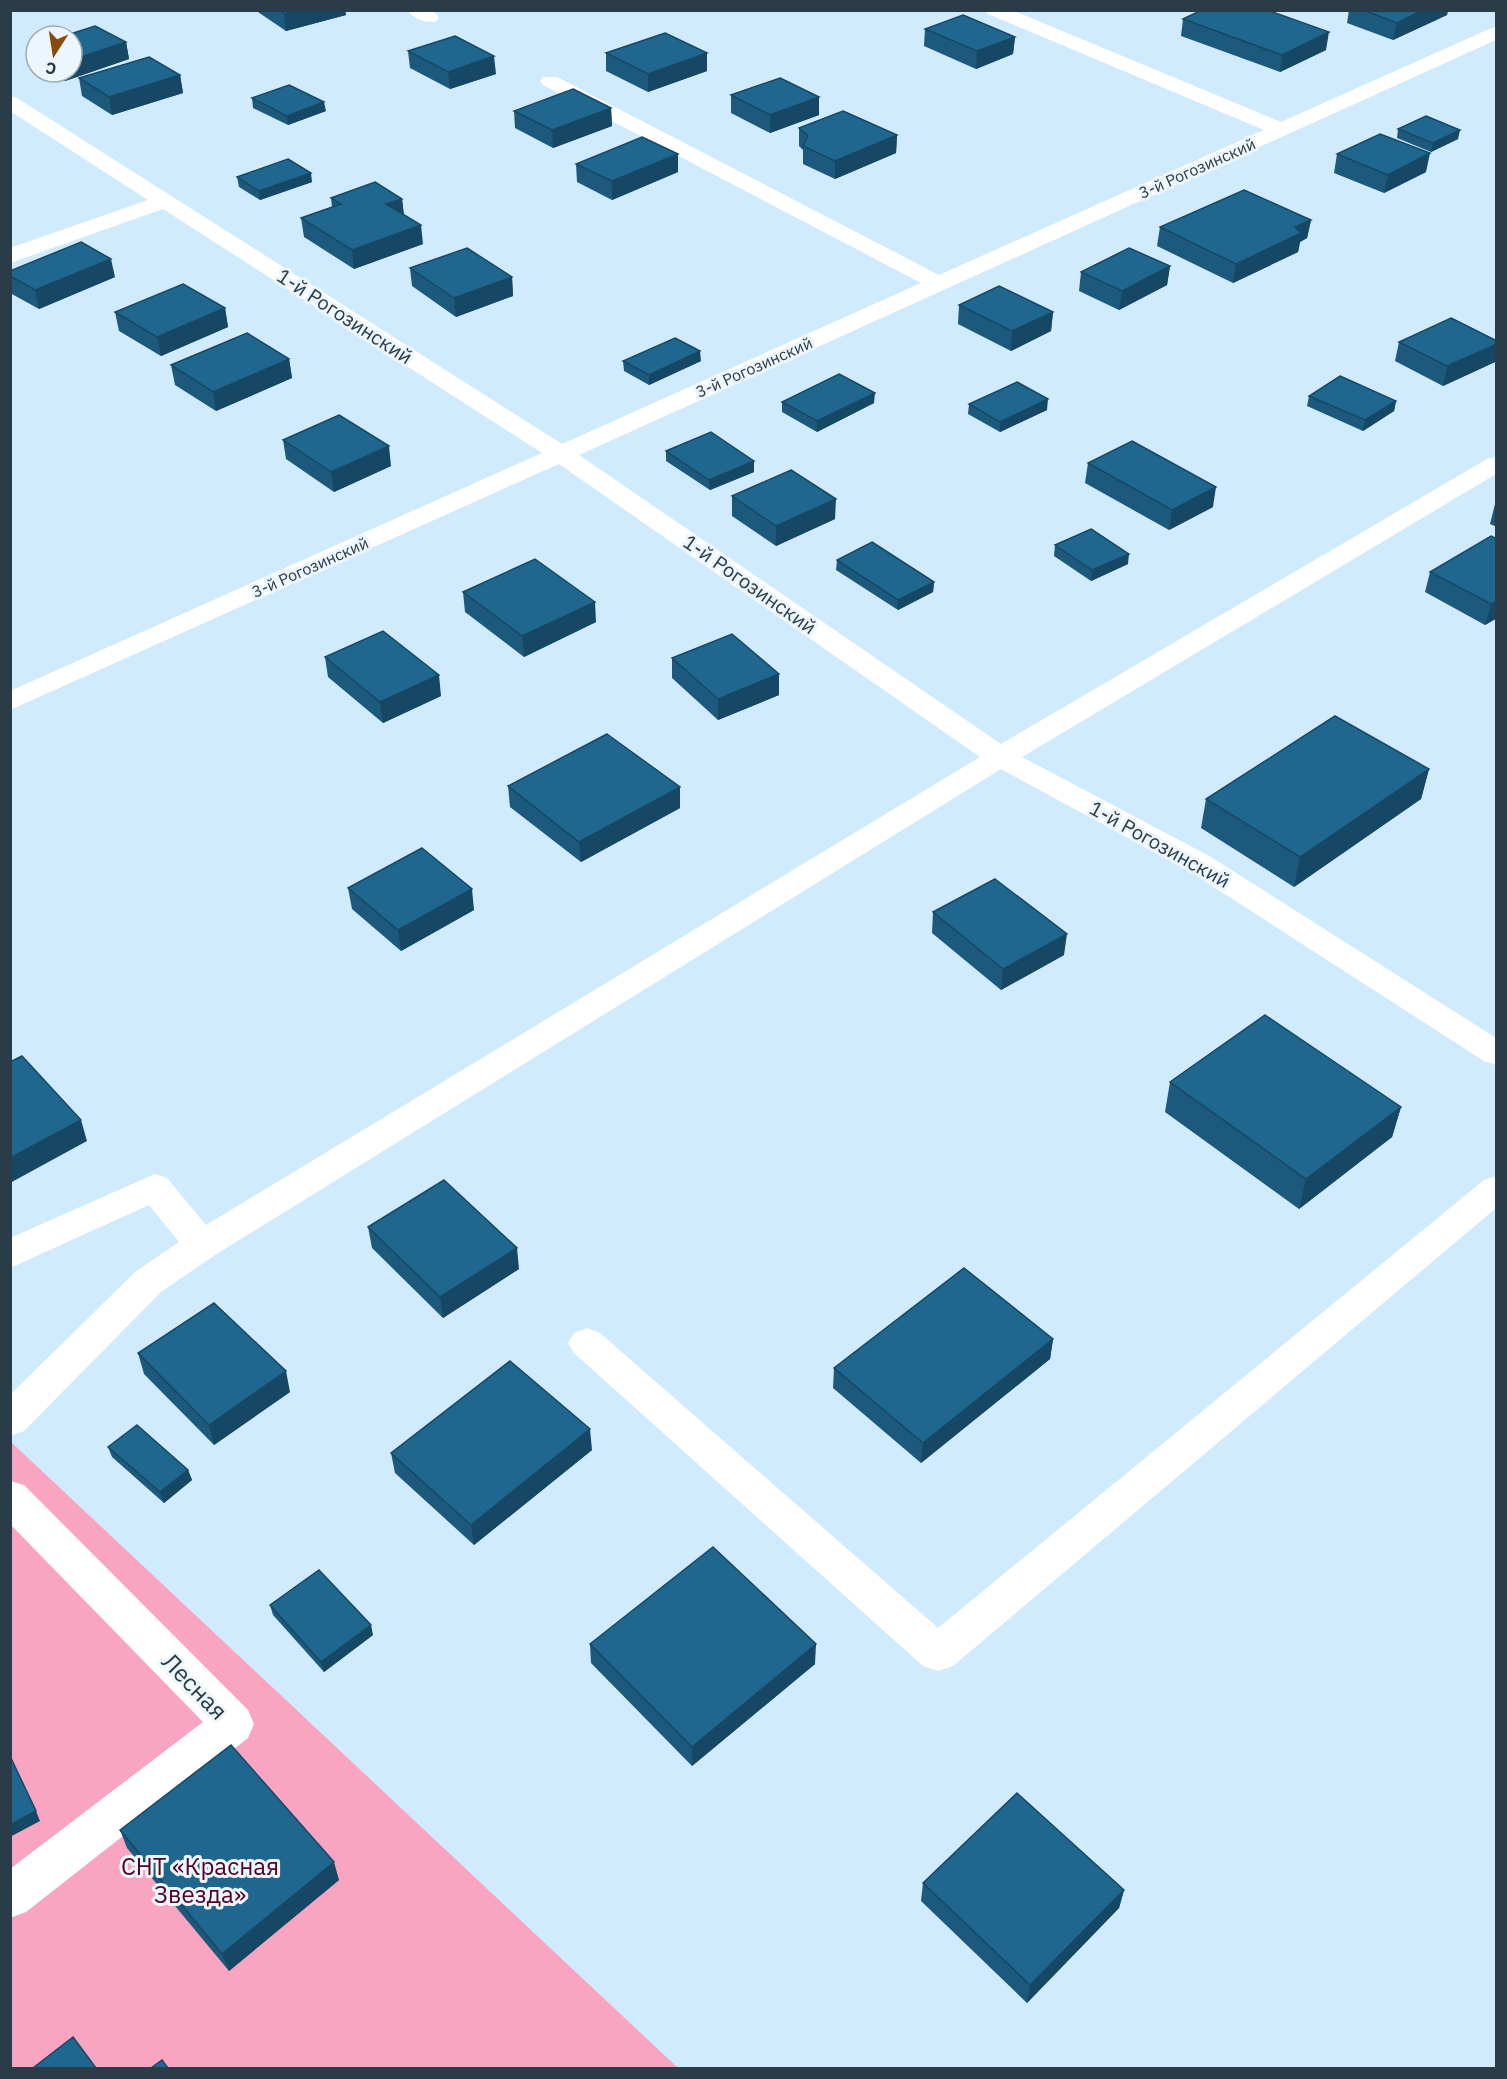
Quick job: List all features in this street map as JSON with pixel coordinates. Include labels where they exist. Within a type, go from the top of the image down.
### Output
[{"type":"street","points":[[995,10],[1282,129]]},
{"type":"street","name":"3-й Рогозинский","points":[[10,702],[1497,33]]},
{"type":"street","points":[[550,81],[939,284]]},
{"type":"street","name":"1-й Рогозинский","points":[[10,102],[561,454],[1000,757],[1200,864],[1497,1053]]},
{"type":"street","points":[[10,256],[165,201]]},
{"type":"street","points":[[10,1420],[148,1282],[202,1245],[1000,757],[1497,464]]},
{"type":"street","points":[[10,1254],[154,1186],[202,1245]]},
{"type":"street","points":[[587,1343],[938,1653],[1497,1189]]},
{"type":"street","name":"Лесная","points":[[10,1497],[233,1725],[10,1897]]},
{"type":"green space","name":"СНТ «Красная Звезда»","points":[[11,1442],[678,2068],[11,2068]]},
{"type":"building","points":[[279,10],[296,10],[284,14]]},
{"type":"building","points":[[1202,10],[1267,10],[1329,32],[1282,55],[1183,19]]},
{"type":"building","points":[[1363,10],[1423,10],[1397,23]]},
{"type":"building","points":[[963,15],[1015,37],[977,51],[925,29]]},
{"type":"building","points":[[95,26],[126,42],[84,56],[84,30]]},
{"type":"building","points":[[665,33],[707,53],[648,74],[606,53]]},
{"type":"building","points":[[455,36],[494,56],[448,72],[408,51]]},
{"type":"building","points":[[149,57],[180,75],[109,97],[84,81],[84,76]]},
{"type":"building","points":[[780,78],[819,97],[770,115],[731,95]]},
{"type":"building","points":[[289,85],[324,102],[287,116],[252,98]]},
{"type":"building","points":[[573,89],[611,108],[552,130],[514,111]]},
{"type":"building","points":[[843,111],[897,135],[835,161],[803,146],[808,136],[799,128]]},
{"type":"building","points":[[1426,116],[1460,130],[1433,143],[1398,129]]},
{"type":"building","points":[[1380,134],[1430,153],[1388,175],[1337,154]]},
{"type":"building","points":[[642,137],[678,154],[612,181],[576,164]]},
{"type":"building","points":[[288,159],[311,173],[259,191],[237,177]]},
{"type":"building","points":[[375,182],[402,199],[386,204],[421,225],[352,250],[301,218],[341,204],[331,198]]},
{"type":"building","points":[[1244,190],[1311,220],[1295,227],[1301,233],[1236,264],[1160,227]]},
{"type":"building","points":[[81,242],[111,259],[35,290],[10,276],[10,271]]},
{"type":"building","points":[[467,248],[512,277],[454,298],[410,268]]},
{"type":"building","points":[[1129,248],[1170,266],[1122,291],[1081,272]]},
{"type":"building","points":[[183,284],[225,308],[157,337],[115,312]]},
{"type":"building","points":[[999,286],[1053,312],[1012,331],[959,305]]},
{"type":"building","points":[[1451,318],[1497,341],[1497,344],[1447,366],[1399,342]]},
{"type":"building","points":[[247,333],[289,359],[213,392],[171,365]]},
{"type":"building","points":[[675,338],[700,351],[649,375],[623,361]]},
{"type":"building","points":[[839,374],[875,393],[817,421],[782,402]]},
{"type":"building","points":[[1340,376],[1396,401],[1365,420],[1309,396]]},
{"type":"building","points":[[1017,382],[1048,399],[1000,422],[969,404]]},
{"type":"building","points":[[339,415],[389,446],[331,472],[283,440]]},
{"type":"building","points":[[711,432],[754,461],[709,480],[666,451]]},
{"type":"building","points":[[1132,441],[1216,487],[1172,510],[1088,463]]},
{"type":"building","points":[[791,470],[836,499],[776,526],[732,496]]},
{"type":"building","points":[[1091,529],[1129,554],[1092,570],[1055,545]]},
{"type":"building","points":[[1491,536],[1497,539],[1497,601],[1491,604],[1430,572]]},
{"type":"building","points":[[872,542],[934,582],[898,600],[837,560]]},
{"type":"building","points":[[535,559],[595,602],[522,636],[463,592]]},
{"type":"building","points":[[383,631],[439,675],[380,702],[325,657]]},
{"type":"building","points":[[732,634],[779,674],[718,699],[672,658]]},
{"type":"building","points":[[1335,716],[1429,769],[1300,857],[1206,799]]},
{"type":"building","points":[[607,734],[680,787],[579,842],[508,786]]},
{"type":"building","points":[[422,848],[472,889],[398,930],[348,888]]},
{"type":"building","points":[[995,879],[1067,934],[1003,969],[933,912]]},
{"type":"building","points":[[1265,1015],[1401,1107],[1306,1179],[1170,1082]]},
{"type":"building","points":[[22,1056],[81,1120],[10,1158],[10,1062]]},
{"type":"building","points":[[444,1180],[517,1248],[440,1297],[368,1227]]},
{"type":"building","points":[[964,1268],[1053,1339],[923,1443],[834,1368]]},
{"type":"building","points":[[214,1303],[286,1371],[209,1425],[138,1353]]},
{"type":"building","points":[[510,1361],[590,1429],[471,1525],[391,1453]]},
{"type":"building","points":[[137,1425],[188,1470],[160,1492],[108,1447]]},
{"type":"building","points":[[713,1547],[816,1644],[692,1747],[590,1644]]},
{"type":"building","points":[[319,1570],[371,1625],[321,1662],[270,1605]]},
{"type":"building","points":[[231,1745],[334,1862],[222,1954],[120,1830]]},
{"type":"building","points":[[10,1756],[36,1811],[10,1825]]},
{"type":"building","points":[[1017,1793],[1124,1890],[1030,1985],[923,1883]]},
{"type":"building","points":[[73,2037],[96,2068],[33,2068]]},
{"type":"building","points":[[162,2060],[168,2068],[151,2068]]}]
